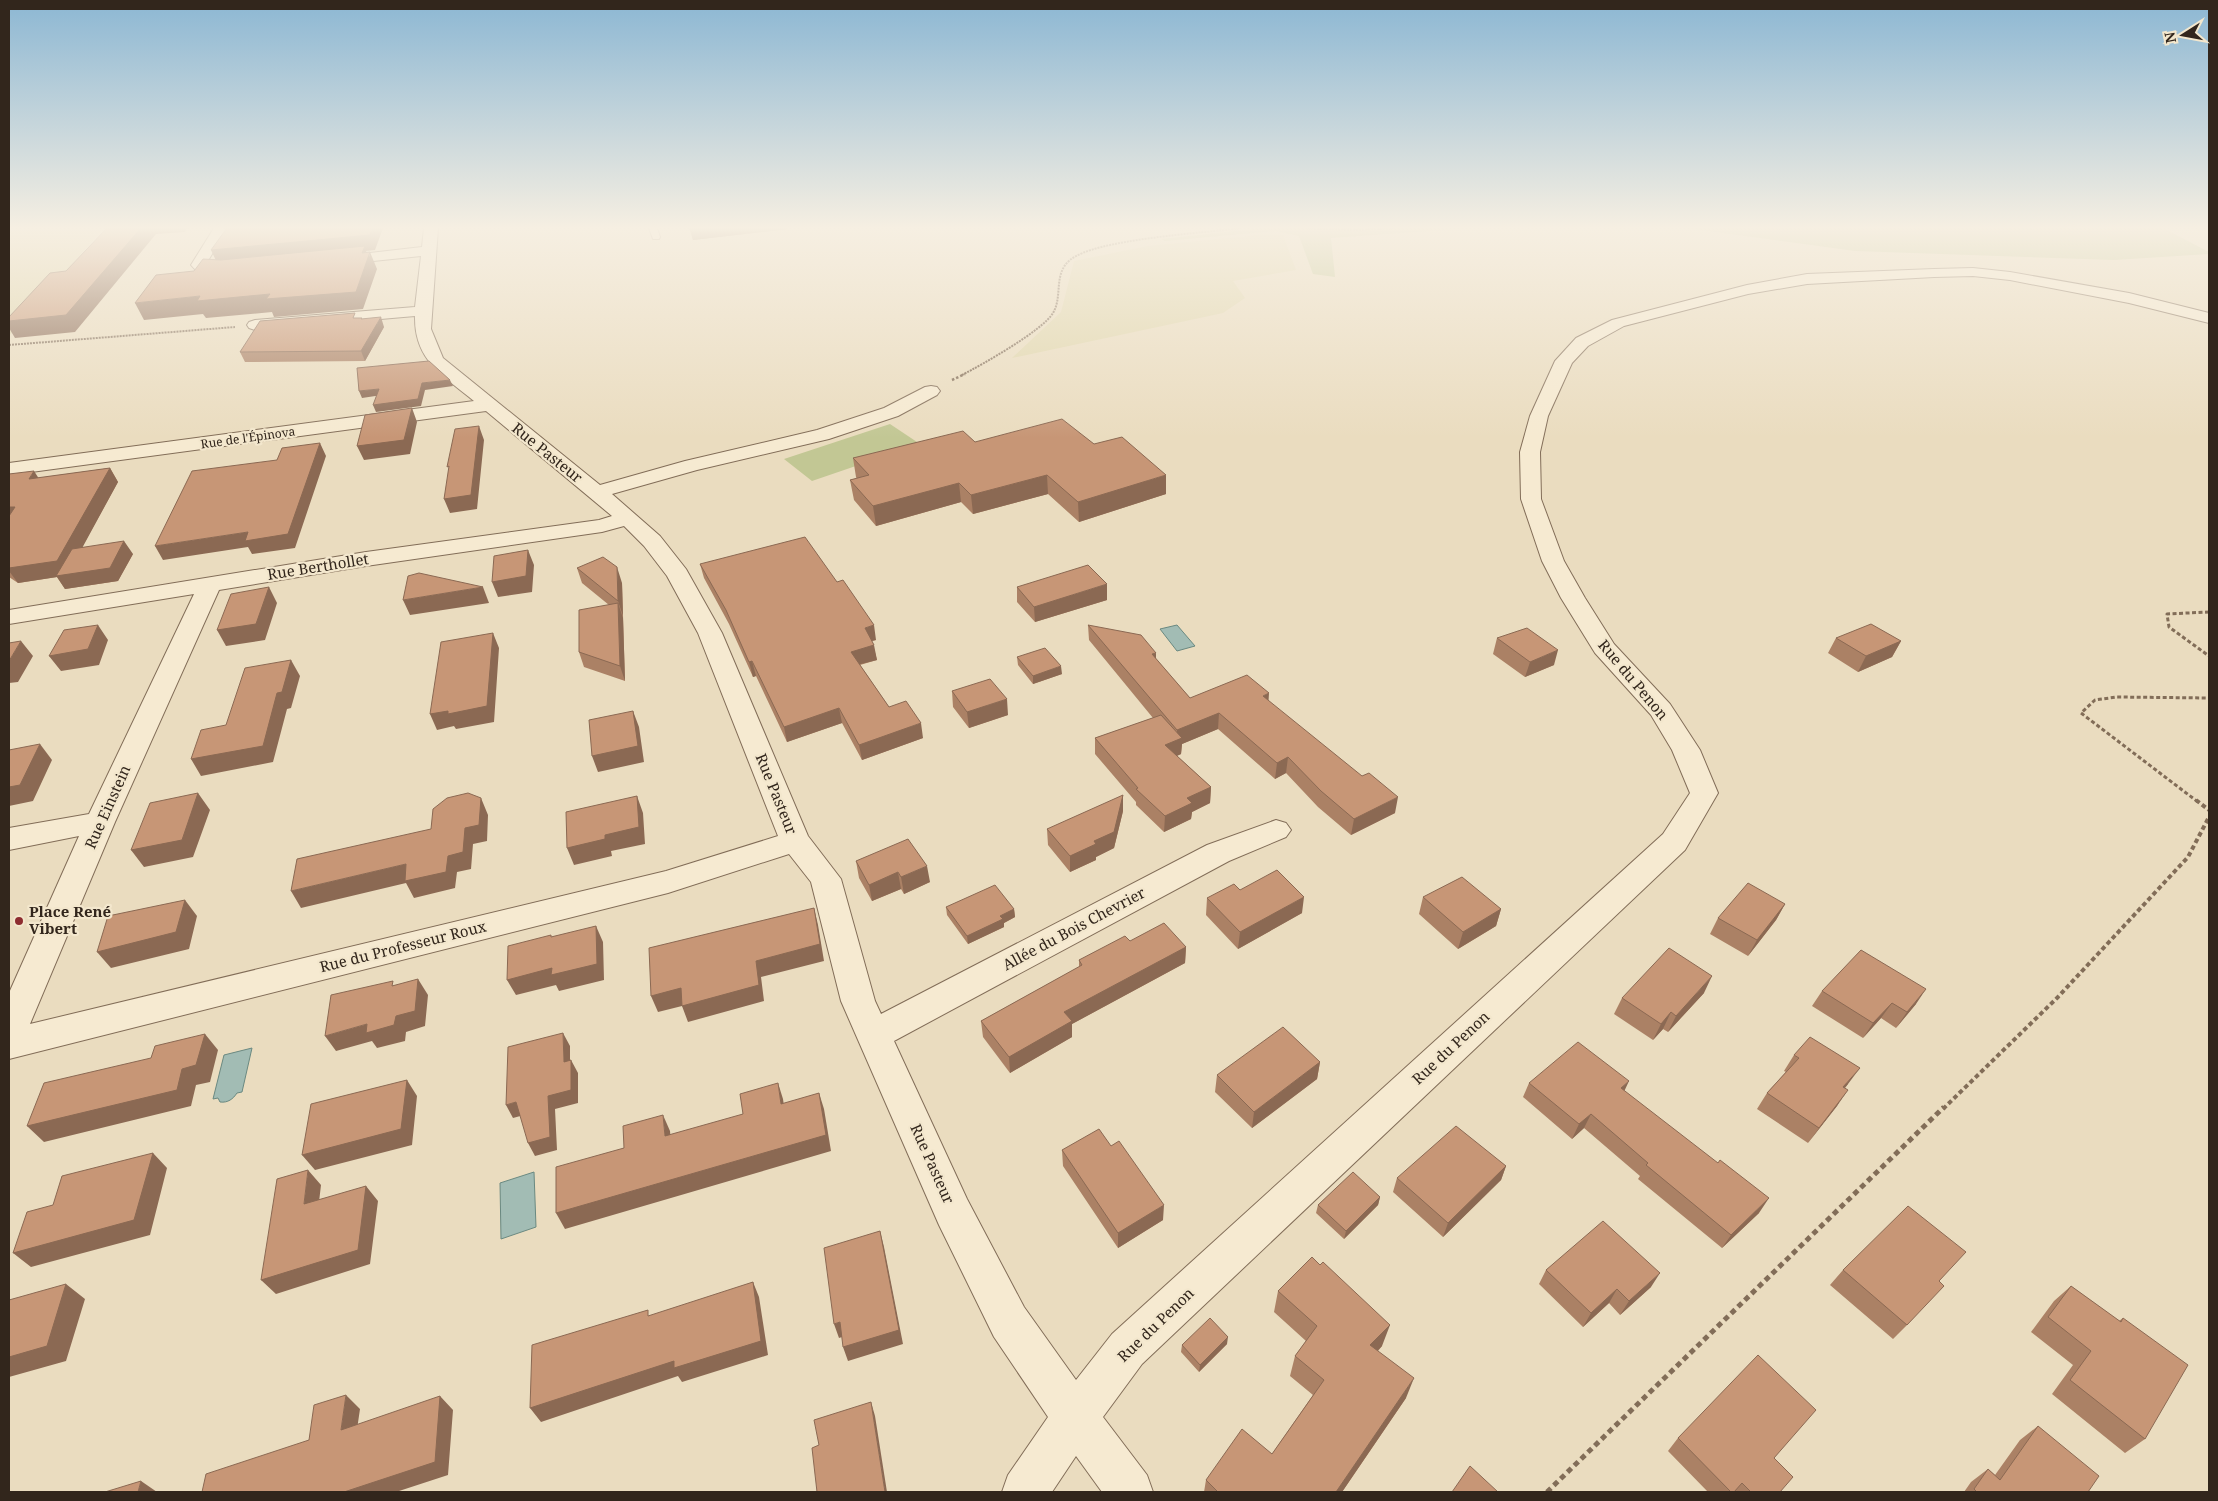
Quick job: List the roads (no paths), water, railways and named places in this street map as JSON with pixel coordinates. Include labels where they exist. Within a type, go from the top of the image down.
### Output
[{"type":"street","name":"Rue Pasteur","points":[[423,298],[422,311],[424,329],[435,360],[487,405],[628,518],[652,541],[678,574],[710,632],[795,841],[826,879],[858,1000],[953,1212],[1009,1322],[1130,1492]]},
{"type":"street","name":"Rue du Penon","points":[[1075,1417],[1127,1349],[1674,842],[1704,793],[1686,750],[1660,710],[1604,648],[1553,561],[1531,499],[1530,452],[1539,416],[1564,361],[1582,342],[1618,323],[1716,298]]},
{"type":"street","name":"Rue du Penon","points":[[2130,298],[2209,318]]},
{"type":"street","points":[[255,325],[422,311]]},
{"type":"street","points":[[596,492],[692,465],[822,435],[891,412],[931,391]]},
{"type":"street","name":"Rue de l'Épinova","points":[[9,469],[487,405]]},
{"type":"street","name":"Rue Berthollet","points":[[9,617],[366,559],[602,526],[628,518]]},
{"type":"street","name":"Rue Einstein","points":[[9,1032],[100,822],[210,584]]},
{"type":"street","points":[[9,839],[100,822]]},
{"type":"street","name":"Allée du Bois Chevrier","points":[[874,1035],[1218,852],[1276,830]]},
{"type":"street","name":"Rue du Professeur Roux","points":[[9,1044],[668,882],[795,841]]},
{"type":"street","points":[[1025,1492],[1075,1417]]},
{"type":"water","points":[[1177,625],[1195,646],[1177,651],[1160,629]]},
{"type":"water","points":[[252,1048],[242,1092],[237,1093],[232,1099],[225,1102],[220,1102],[218,1098],[213,1099],[224,1055]]},
{"type":"water","points":[[534,1172],[536,1227],[501,1239],[500,1183]]},
{"type":"place","name":"Place René Vibert","points":[[19,921]]}]
